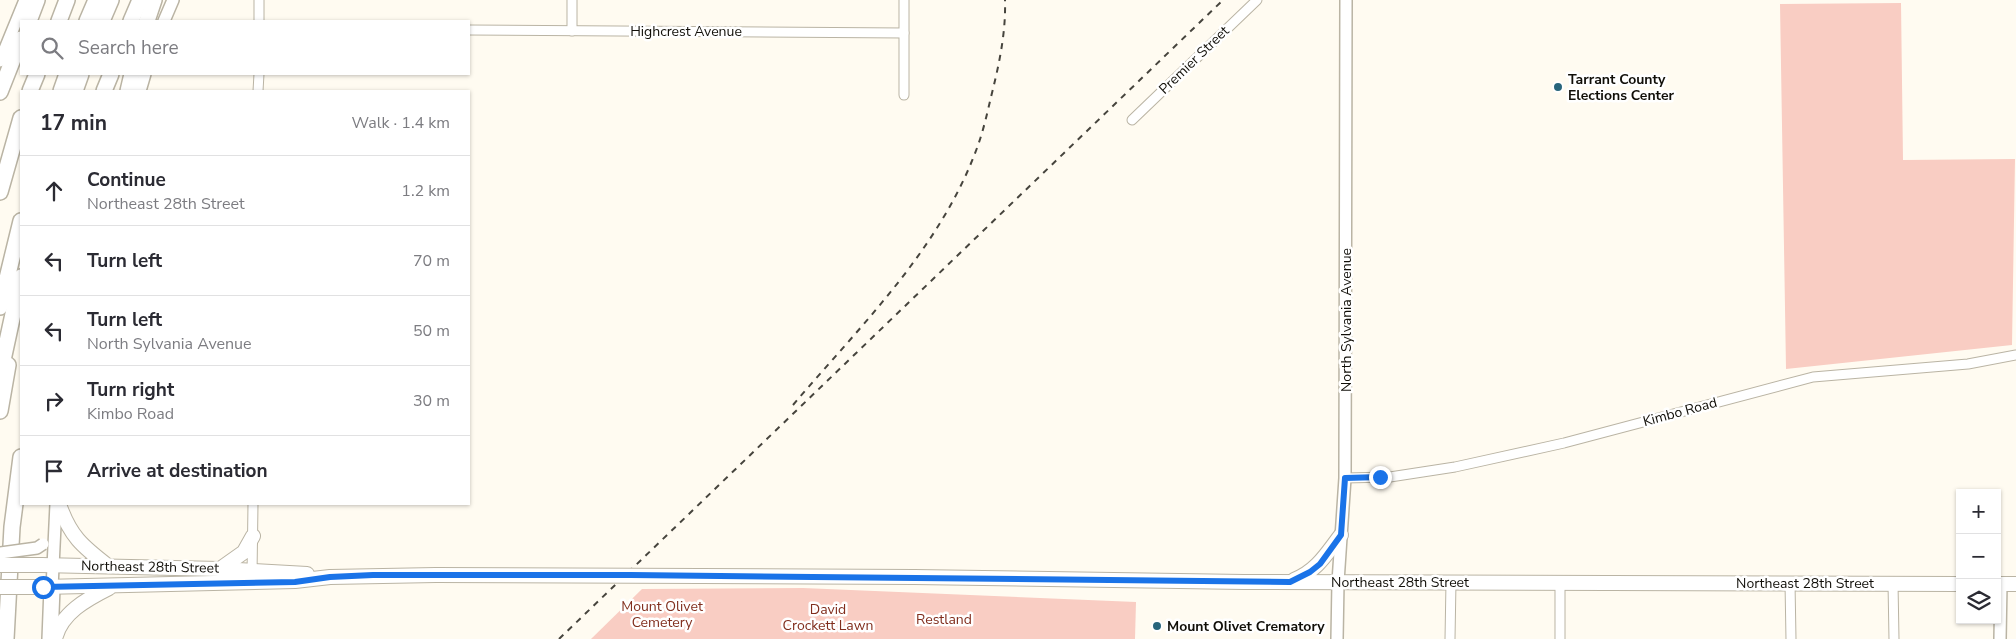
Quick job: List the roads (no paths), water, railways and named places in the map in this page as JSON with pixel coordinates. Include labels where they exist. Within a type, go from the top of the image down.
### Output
[{"type":"highway","points":[[28,20],[37,0]]},
{"type":"highway","points":[[59,20],[67,0]]},
{"type":"highway","points":[[87,20],[96,0]]},
{"type":"highway","points":[[102,20],[111,0]]},
{"type":"highway","points":[[132,20],[140,0]]},
{"type":"highway","points":[[147,20],[154,0]]},
{"type":"highway","points":[[0,92],[20,42]]},
{"type":"highway","points":[[30,90],[37,75]]},
{"type":"highway","points":[[61,90],[67,75]]},
{"type":"highway","points":[[75,90],[81,75]]},
{"type":"highway","points":[[104,90],[111,75]]},
{"type":"highway","points":[[128,90],[132,75]]},
{"type":"highway","points":[[0,192],[20,122]]},
{"type":"highway","points":[[0,307],[20,225]]},
{"type":"highway","points":[[0,374],[20,282]]},
{"type":"highway","points":[[0,411],[11,349],[9,331]]},
{"type":"highway","points":[[6,639],[12,527],[20,465]]},
{"type":"highway","points":[[47,587],[50,639]]},
{"type":"main road","points":[[0,61],[25,0]]},
{"type":"main road","points":[[164,20],[173,0]]},
{"type":"main road","name":"North Sylvania Avenue","points":[[1337,639],[1338,582],[1345,478],[1346,0]]},
{"type":"main road","points":[[140,90],[145,75]]},
{"type":"main road","points":[[0,553],[23,551],[37,548],[43,544],[50,532],[57,505]]},
{"type":"main road","points":[[47,587],[47,565],[57,505]]},
{"type":"main road","points":[[57,505],[80,544],[108,566]]},
{"type":"main road","points":[[1290,582],[1310,572],[1320,564],[1341,535]]},
{"type":"main road","points":[[220,569],[244,552],[253,536]]},
{"type":"main road","name":"Northeast 28th Street","points":[[0,565],[220,569],[252,576]]},
{"type":"main road","name":"Northeast 28th Street","points":[[0,587],[113,586],[252,576],[436,575],[914,577],[1290,582],[1956,584]]},
{"type":"main road","points":[[2001,584],[2016,584]]},
{"type":"main road","points":[[55,639],[67,616],[88,598],[113,586]]},
{"type":"main road","points":[[2000,624],[2000,639]]},
{"type":"street","points":[[259,0],[259,20]]},
{"type":"street","points":[[572,0],[572,30]]},
{"type":"street","points":[[904,0],[904,95]]},
{"type":"street","name":"Premier Street","points":[[1132,120],[1257,0]]},
{"type":"street","name":"Highcrest Avenue","points":[[470,30],[904,33]]},
{"type":"street","points":[[258,90],[259,75]]},
{"type":"street","name":"Kimbo Road","points":[[1345,478],[1390,477],[1455,467],[1564,443],[1814,377],[1968,364],[2016,355]]},
{"type":"street","points":[[252,576],[253,505]]},
{"type":"street","points":[[1450,639],[1451,582]]},
{"type":"street","points":[[1560,582],[1560,639]]},
{"type":"street","points":[[1790,583],[1791,639]]},
{"type":"street","points":[[1893,583],[1894,639]]},
{"type":"railway","points":[[793,405],[897,284],[942,220],[961,185],[985,123],[1003,37],[1005,0]]},
{"type":"railway","points":[[559,639],[1223,0]]},
{"type":"place","name":"Tarrant County Elections Center","points":[[1558,87]]},
{"type":"place","name":"Mount Olivet Crematory","points":[[1157,626]]},
{"type":"park label","name":"Mount Olivet Cemetery","points":[[662,614]]},
{"type":"park label","name":"David Crockett Lawn","points":[[828,618]]},
{"type":"park label","name":"Restland","points":[[944,619]]}]
